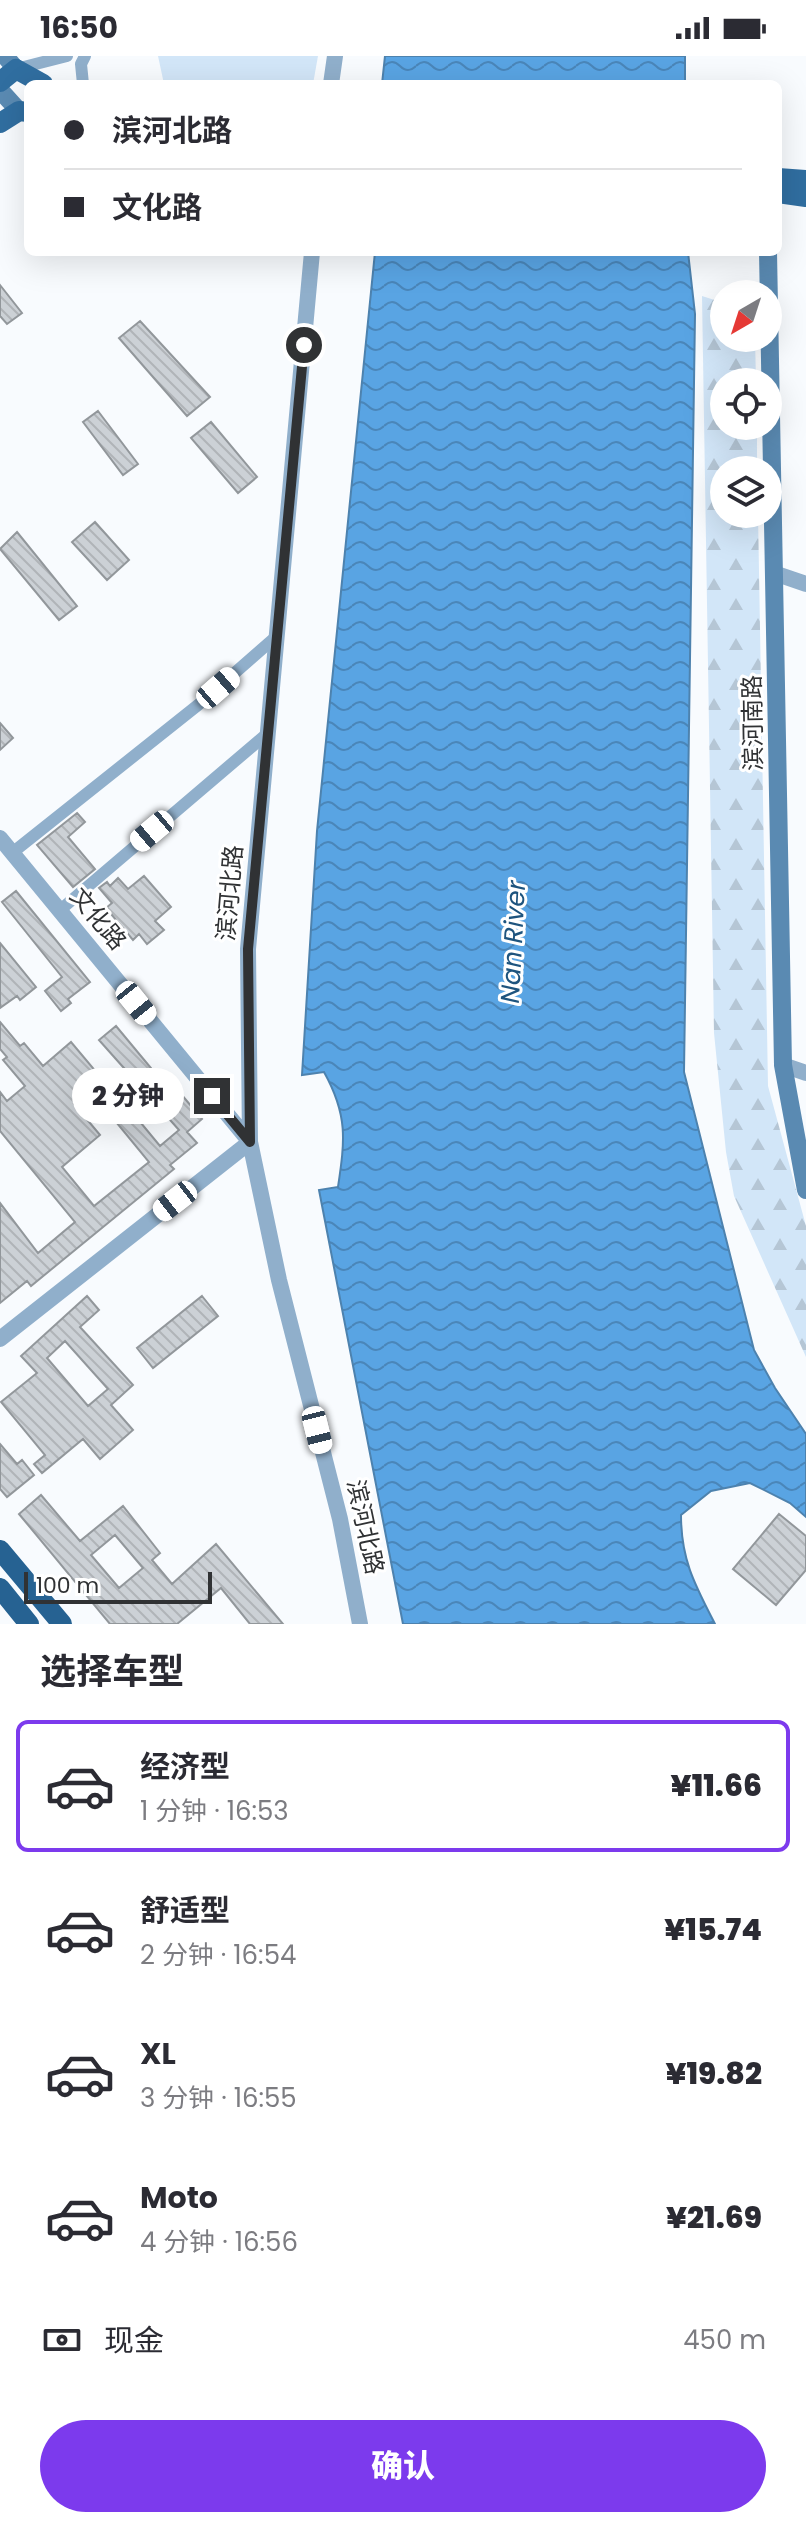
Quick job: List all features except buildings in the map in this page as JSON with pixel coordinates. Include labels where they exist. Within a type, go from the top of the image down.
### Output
[{"type":"highway","points":[[0,1550],[62,1624]]},
{"type":"highway","points":[[0,1588],[29,1624]]},
{"type":"main road","points":[[7,69],[33,80]]},
{"type":"main road","points":[[0,90],[24,111],[0,123]]},
{"type":"main road","points":[[782,178],[806,180]]},
{"type":"main road","points":[[782,194],[806,197]]},
{"type":"main road","name":"滨河南路","points":[[768,256],[783,1065],[806,1190]]},
{"type":"street","points":[[7,69],[67,56]]},
{"type":"street","points":[[83,80],[81,64],[85,56]]},
{"type":"street","points":[[332,80],[335,56]]},
{"type":"street","name":"滨河北路","points":[[312,256],[248,949],[250,1142],[279,1280],[340,1519],[360,1624]]},
{"type":"street","points":[[774,573],[806,584]]},
{"type":"street","points":[[12,853],[198,705],[278,635]]},
{"type":"street","points":[[59,911],[269,732]]},
{"type":"street","name":"文化路","points":[[0,838],[250,1142]]},
{"type":"street","points":[[783,1065],[806,1073]]},
{"type":"street","points":[[0,1339],[250,1142]]},
{"type":"green space","points":[[158,56],[318,56],[314,80],[163,80]]},
{"type":"green space","points":[[702,296],[710,299],[710,352],[755,352],[756,368],[710,368],[710,440],[757,440],[757,456],[710,456],[710,528],[758,528],[768,1086],[806,1226],[806,1357],[734,1196],[726,1152],[714,1033]]},
{"type":"water","points":[[385,56],[685,56],[685,80],[382,80]]},
{"type":"water","name":"Nan River","points":[[375,256],[688,256],[695,314],[684,1072],[754,1350],[806,1434],[806,1517],[790,1503],[750,1483],[711,1491],[681,1515],[686,1559],[715,1624],[403,1624],[319,1190],[338,1187],[343,1141],[341,1115],[324,1072],[302,1075],[317,831]]},
{"type":"route","points":[[212,1096],[250,1142],[248,949],[304,345]]}]
